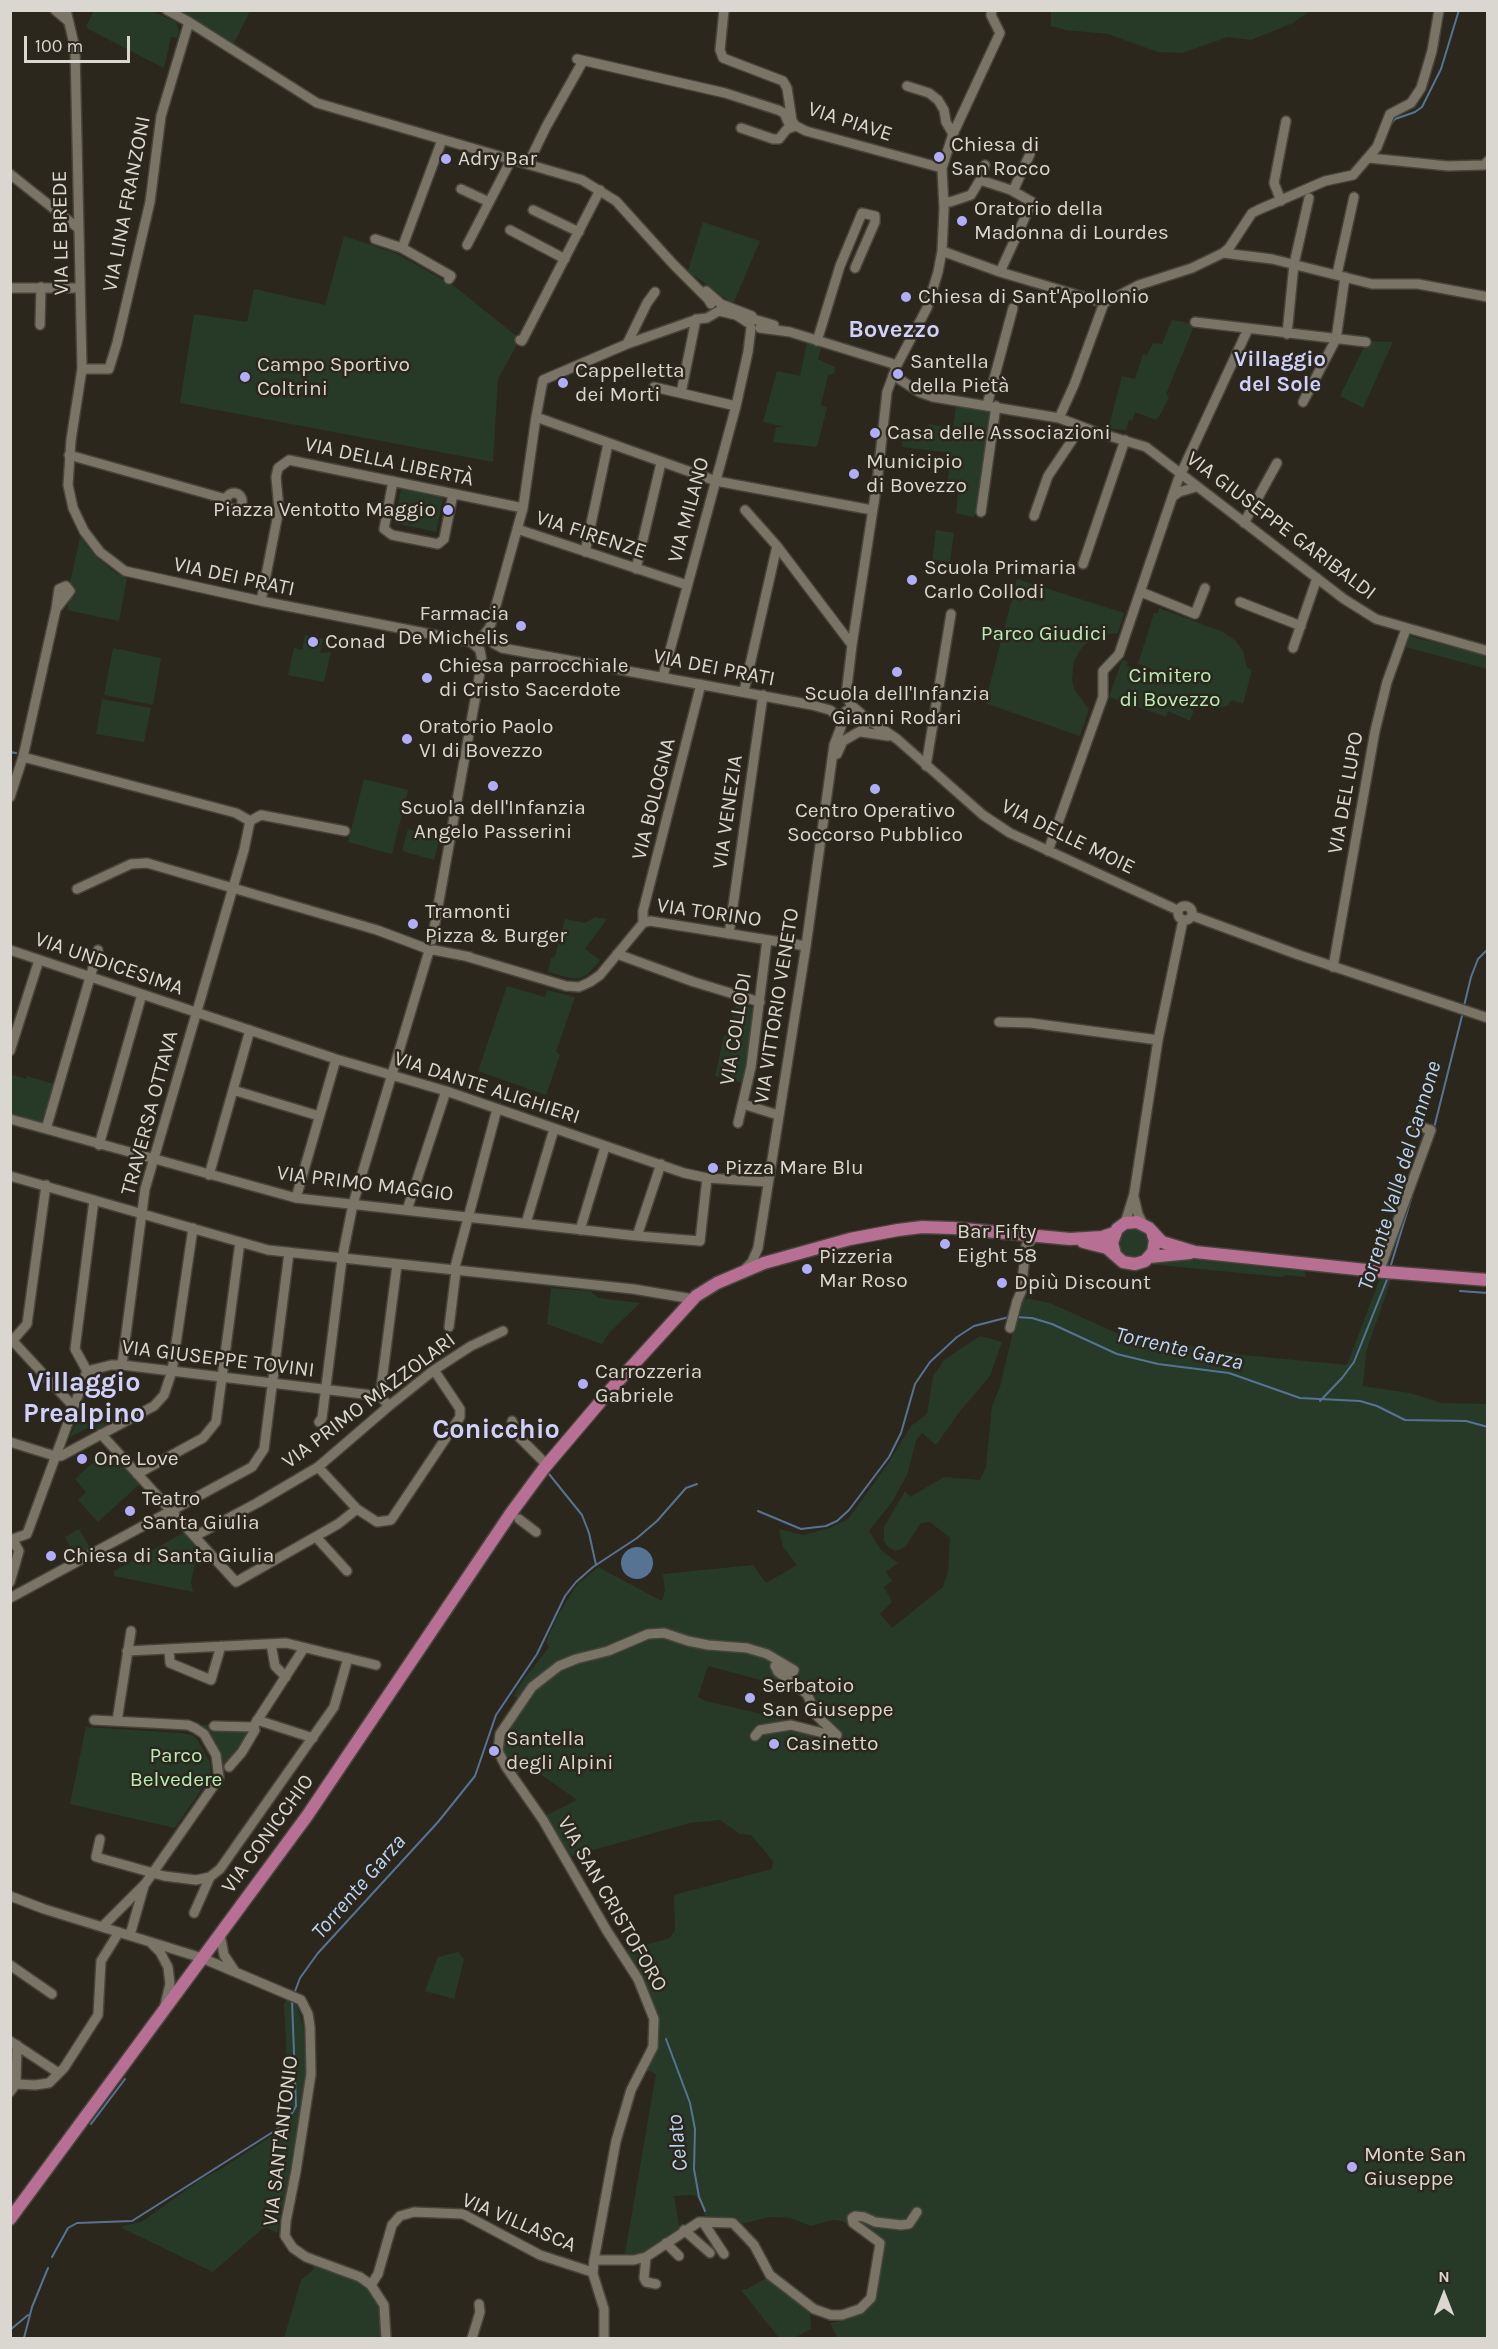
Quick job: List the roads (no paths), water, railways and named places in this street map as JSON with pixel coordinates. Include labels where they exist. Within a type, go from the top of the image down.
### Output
[{"type":"main road","points":[[1070,1239],[1092,1238],[1114,1233],[1125,1223],[1137,1222],[1143,1224],[1162,1242],[1196,1252],[1427,1276],[1488,1280]]},
{"type":"main road","name":"VIA CONICCHIO","points":[[10,2219],[306,1816],[517,1515],[547,1465],[689,1300],[706,1289],[764,1263],[850,1239],[914,1228],[952,1228],[1070,1239]]},
{"type":"main road","points":[[1114,1233],[1112,1244],[1115,1254],[1118,1259],[1129,1264],[1141,1263],[1149,1257],[1154,1246],[1153,1235]]},
{"type":"main road","points":[[1070,1239],[1107,1248],[1115,1254]]},
{"type":"main road","points":[[1149,1257],[1196,1252]]},
{"type":"street","points":[[55,10],[67,16]]},
{"type":"street","points":[[167,10],[317,103],[511,160],[564,173],[600,190],[616,201],[695,285],[707,291],[716,307],[755,325],[790,332],[897,365]]},
{"type":"street","name":"VIA PIAVE","points":[[724,10],[720,50],[723,58],[783,81],[787,88],[792,121],[803,131],[942,168]]},
{"type":"street","points":[[865,717],[853,709],[845,690],[887,392],[897,365],[927,308],[938,272],[942,251],[944,201],[942,168],[953,134],[1000,33],[991,15],[992,10]]},
{"type":"street","points":[[1059,418],[1074,385],[1104,303],[1139,285],[1192,268],[1223,253],[1229,248],[1252,213],[1325,181],[1353,175],[1369,158],[1377,147],[1390,114],[1411,103],[1421,88],[1432,51],[1439,10]]},
{"type":"street","name":"VIA LE BREDE","points":[[67,16],[75,48],[82,369],[69,455]]},
{"type":"street","name":"VIA LINA FRANZONI","points":[[82,369],[109,369],[150,202],[161,116],[189,22]]},
{"type":"street","points":[[528,164],[580,60],[725,93],[778,110],[784,113],[793,127],[803,131]]},
{"type":"street","points":[[907,86],[929,93],[938,100],[953,134]]},
{"type":"street","points":[[1281,201],[1274,183],[1286,121]]},
{"type":"street","points":[[741,128],[772,139],[779,139],[787,129],[793,127]]},
{"type":"street","points":[[402,248],[442,140]]},
{"type":"street","points":[[1012,191],[1030,154]]},
{"type":"street","points":[[1369,158],[1448,166],[1477,166],[1484,165],[1488,161]]},
{"type":"street","points":[[467,245],[511,160]]},
{"type":"street","points":[[944,201],[950,202],[971,195],[980,180],[985,165]]},
{"type":"street","points":[[10,174],[78,228]]},
{"type":"street","points":[[980,180],[1012,191],[1032,202],[1000,273]]},
{"type":"street","points":[[461,189],[489,202]]},
{"type":"street","points":[[520,340],[522,341],[600,190]]},
{"type":"street","points":[[1303,402],[1336,339],[1341,275],[1354,197]]},
{"type":"street","points":[[1287,334],[1294,264],[1309,198]]},
{"type":"street","points":[[533,210],[579,232]]},
{"type":"street","points":[[817,341],[840,266],[862,213],[875,216],[875,222],[855,268]]},
{"type":"street","points":[[510,230],[565,259]]},
{"type":"street","points":[[375,239],[402,248],[451,276],[449,279]]},
{"type":"street","points":[[942,251],[1000,273],[1104,303]]},
{"type":"street","points":[[1223,253],[1294,264],[1372,284],[1418,284],[1488,297]]},
{"type":"street","points":[[40,325],[41,287]]},
{"type":"street","points":[[10,288],[80,288]]},
{"type":"street","points":[[627,344],[655,292]]},
{"type":"street","points":[[319,1422],[322,1418],[342,1259],[353,1204],[430,946],[482,661],[523,508],[543,380],[627,344],[697,319],[707,318],[716,307]]},
{"type":"street","points":[[981,512],[992,406],[1013,308]]},
{"type":"street","points":[[681,393],[697,319]]},
{"type":"street","points":[[1195,322],[1366,342]]},
{"type":"street","name":"VIA MILANO","points":[[663,676],[736,406],[755,325]]},
{"type":"street","points":[[1048,851],[1103,697],[1103,671],[1119,654],[1180,475],[1248,329]]},
{"type":"street","name":"VIA GIUSEPPE GARIBALDI","points":[[893,375],[920,393],[933,397],[1059,418],[1146,447],[1317,578],[1376,619],[1406,630],[1488,651]]},
{"type":"street","points":[[654,387],[736,406]]},
{"type":"street","points":[[536,417],[716,482],[872,510]]},
{"type":"street","points":[[1034,516],[1048,476],[1081,427]]},
{"type":"street","points":[[1083,564],[1125,440]]},
{"type":"street","points":[[585,552],[608,444]]},
{"type":"street","points":[[69,455],[226,499]]},
{"type":"street","name":"VIA DEI PRATI","points":[[69,455],[68,485],[73,508],[86,533],[110,561],[130,573],[486,645],[812,705],[830,710],[840,723]]},
{"type":"street","name":"VIA DELLA LIBERTÀ","points":[[261,601],[279,509],[276,477],[278,468],[283,463],[294,461],[523,508]]},
{"type":"street","points":[[636,569],[661,463]]},
{"type":"street","points":[[1244,523],[1277,463]]},
{"type":"street","points":[[393,481],[384,529],[392,535],[438,544],[444,539],[453,494]]},
{"type":"street","points":[[1172,497],[1179,492],[1196,487]]},
{"type":"street","points":[[745,510],[777,546],[852,645]]},
{"type":"street","name":"VIA FIRENZE","points":[[517,530],[687,585]]},
{"type":"street","points":[[744,691],[777,546]]},
{"type":"street","points":[[1293,648],[1317,578]]},
{"type":"street","points":[[1141,592],[1195,614],[1205,588]]},
{"type":"street","points":[[1240,602],[1301,626]]},
{"type":"street","points":[[10,797],[23,757],[56,609]]},
{"type":"street","points":[[926,766],[951,615]]},
{"type":"street","name":"VIA DEL LUPO","points":[[1333,967],[1375,731],[1387,682],[1406,630]]},
{"type":"street","name":"VIA BOLOGNA","points":[[643,923],[644,911],[701,684]]},
{"type":"street","name":"VIA VENEZIA","points":[[729,934],[763,695]]},
{"type":"street","name":"VIA DEI PRATI","points":[[812,705],[853,709]]},
{"type":"street","points":[[853,709],[846,711],[840,723],[848,734],[877,733],[897,739]]},
{"type":"street","name":"VIA DELLE MOIE","points":[[865,717],[897,739],[983,815],[1010,833],[1101,873],[1184,915],[1488,1018]]},
{"type":"street","name":"VIA VITTORIO VENETO","points":[[831,771],[841,745],[866,725],[865,717]]},
{"type":"street","name":"VIA VITTORIO VENETO","points":[[745,1270],[753,1262],[758,1248],[806,946],[834,746],[840,723]]},
{"type":"street","points":[[23,757],[236,813],[250,823],[261,815],[345,831]]},
{"type":"street","name":"TRAVERSA OTTAVA","points":[[122,1365],[145,1189],[250,823]]},
{"type":"street","points":[[77,889],[138,862],[566,986],[579,987],[600,975],[643,923]]},
{"type":"street","points":[[1125,1223],[1134,1194],[1158,1040],[1184,915]]},
{"type":"street","name":"VIA TORINO","points":[[643,923],[650,921],[806,946]]},
{"type":"street","name":"VIA COLLODI","points":[[738,1123],[751,1067],[767,940]]},
{"type":"street","name":"VIA UNDICESIMA","points":[[10,950],[196,1013]]},
{"type":"street","points":[[46,1129],[98,950]]},
{"type":"street","points":[[617,954],[694,982],[760,1002]]},
{"type":"street","points":[[10,1051],[39,960]]},
{"type":"street","points":[[99,1145],[142,994]]},
{"type":"street","name":"VIA DANTE ALIGHIERI","points":[[196,1013],[336,1059],[446,1091],[605,1147],[707,1178],[768,1182]]},
{"type":"street","points":[[999,1022],[1031,1023],[1158,1040]]},
{"type":"street","points":[[209,1175],[250,1030]]},
{"type":"street","points":[[296,1198],[336,1059]]},
{"type":"street","points":[[233,1090],[319,1116]]},
{"type":"street","points":[[407,1210],[446,1091]]},
{"type":"street","points":[[743,1104],[778,1115]]},
{"type":"street","points":[[467,1215],[497,1109]]},
{"type":"street","name":"VIA PRIMO MAGGIO","points":[[10,1119],[296,1198],[467,1215],[637,1236],[700,1241],[707,1178]]},
{"type":"street","points":[[1386,1272],[1431,1130],[1414,1125]]},
{"type":"street","points":[[526,1223],[554,1129]]},
{"type":"street","points":[[580,1230],[605,1147]]},
{"type":"street","points":[[637,1236],[661,1164]]},
{"type":"street","points":[[10,1176],[240,1242],[289,1253],[581,1284],[689,1300]]},
{"type":"street","points":[[46,1185],[27,1324],[12,1339],[73,1406]]},
{"type":"street","points":[[1134,1194],[1138,1214],[1143,1224]]},
{"type":"street","points":[[10,1540],[27,1534],[87,1371],[75,1349],[94,1200]]},
{"type":"street","name":"VIA PRIMO MAGGIO","points":[[449,1327],[455,1267],[467,1215]]},
{"type":"street","points":[[10,1442],[61,1456],[154,1406],[165,1395],[172,1371],[193,1228]]},
{"type":"street","points":[[1019,1234],[1026,1246]]},
{"type":"street","points":[[1010,1328],[1021,1292],[1026,1246],[1035,1236]]},
{"type":"street","points":[[137,1474],[203,1438],[216,1422],[240,1242]]},
{"type":"street","points":[[758,1248],[764,1263]]},
{"type":"street","points":[[10,1598],[252,1467],[264,1449],[289,1253]]},
{"type":"street","points":[[389,1406],[380,1396],[397,1265]]},
{"type":"street","name":"VIA PRIMO MAZZOLARI","points":[[195,1536],[318,1467],[434,1370],[471,1346],[503,1331]]},
{"type":"street","name":"VIA GIUSEPPE TOVINI","points":[[87,1371],[111,1365],[122,1365],[380,1396]]},
{"type":"street","points":[[318,1467],[357,1509],[377,1522],[391,1520],[460,1418],[460,1409],[434,1370]]},
{"type":"street","points":[[512,1421],[518,1436],[547,1465]]},
{"type":"street","points":[[101,1434],[236,1582],[338,1524],[357,1509]]},
{"type":"street","points":[[517,1515],[536,1532]]},
{"type":"street","points":[[316,1537],[347,1571]]},
{"type":"street","points":[[10,1540],[18,1546],[10,1582]]},
{"type":"street","points":[[117,1721],[131,1631]]},
{"type":"street","name":"VIA SAN CRISTOFORO","points":[[605,2334],[603,2304],[592,2272],[616,2141],[631,2090],[653,2047],[654,2019],[638,1979],[607,1931],[543,1820],[506,1767],[498,1751],[498,1741],[516,1709],[532,1687],[559,1666],[608,1651],[648,1634],[664,1633],[688,1641],[747,1648],[767,1654],[794,1670],[793,1672],[775,1666],[778,1672],[807,1694],[817,1716],[837,1735],[791,1725],[760,1730],[754,1736]]},
{"type":"street","points":[[127,1651],[286,1643],[376,1665]]},
{"type":"street","points":[[271,1644],[275,1666],[286,1677]]},
{"type":"street","points":[[169,1649],[170,1663],[211,1680],[221,1646]]},
{"type":"street","points":[[230,1767],[242,1752],[255,1730],[255,1724],[304,1648]]},
{"type":"street","points":[[194,1913],[210,1877],[219,1869],[334,1707],[348,1658]]},
{"type":"street","points":[[94,1720],[188,1725],[204,1734],[216,1755],[219,1778],[145,1884],[102,1927]]},
{"type":"street","points":[[214,1726],[255,1724],[313,1738]]},
{"type":"street","points":[[100,1839],[96,1857],[152,1873],[196,1880],[210,1877]]},
{"type":"street","points":[[130,1935],[145,1884]]},
{"type":"street","name":"VIA SANT'ANTONIO","points":[[10,1896],[202,1958],[300,1999],[309,2020],[310,2074],[296,2170],[285,2221],[285,2236],[293,2248],[306,2257],[360,2277],[371,2285]]},
{"type":"street","points":[[14,2043],[16,2061],[13,2088],[49,2083],[57,2072],[64,2068],[98,2015],[100,1960],[119,1932]]},
{"type":"street","points":[[220,1934],[224,1955],[236,1972]]},
{"type":"street","points":[[148,1941],[160,1952],[168,1967],[170,1984],[165,2008]]},
{"type":"street","points":[[11,1967],[52,1995]]},
{"type":"street","points":[[14,2043],[57,2072]]},
{"type":"street","points":[[16,2061],[22,2056],[32,2055]]},
{"type":"street","name":"VIA VILLASCA","points":[[594,2260],[634,2260],[646,2257],[684,2230],[703,2222],[733,2223],[754,2245],[770,2275],[814,2309],[831,2315],[842,2315],[860,2309],[871,2298],[880,2243],[853,2223],[852,2218],[860,2216],[875,2222],[901,2225],[909,2224],[917,2211]]},
{"type":"street","name":"VIA VILLASCA","points":[[371,2285],[378,2274],[390,2228],[397,2219],[411,2213],[463,2214],[540,2254],[592,2272]]},
{"type":"street","points":[[703,2222],[724,2254]]},
{"type":"street","points":[[684,2230],[710,2253]]},
{"type":"street","points":[[666,2243],[679,2256]]},
{"type":"street","points":[[646,2257],[644,2278],[646,2282],[656,2284]]},
{"type":"street","points":[[371,2285],[384,2305],[386,2338]]},
{"type":"street","points":[[472,2338],[481,2306]]},
{"type":"water","points":[[637,1547],[648,1552],[653,1563],[648,1574],[637,1579],[626,1574],[621,1563],[626,1552]]},
{"type":"waterway","points":[[1388,128],[1395,119],[1422,107],[1441,69],[1459,10]]},
{"type":"waterway","points":[[10,752],[16,753]]},
{"type":"waterway","name":"Torrente Valle del Cannone","points":[[1464,1006],[1478,959],[1488,949]]},
{"type":"waterway","name":"Torrente Valle del Cannone","points":[[1434,1128],[1463,1012]]},
{"type":"waterway","name":"Torrente Valle del Cannone","points":[[1390,1268],[1412,1196]]},
{"type":"waterway","name":"Torrente Valle del Cannone","points":[[1320,1401],[1354,1362],[1388,1277]]},
{"type":"waterway","points":[[1460,1291],[1488,1293]]},
{"type":"waterway","name":"Torrente Garza","points":[[758,1511],[801,1529],[826,1526],[837,1521],[849,1510],[889,1457],[901,1433],[915,1384],[930,1362],[957,1337],[974,1326],[1009,1317]]},
{"type":"waterway","name":"Torrente Garza","points":[[1015,1317],[1032,1318],[1052,1324],[1117,1354],[1158,1364],[1229,1373],[1300,1398],[1360,1401],[1377,1406],[1405,1420],[1466,1421],[1488,1427]]},
{"type":"waterway","points":[[549,1474],[582,1515],[589,1533],[596,1565]]},
{"type":"waterway","name":"Torrente Garza","points":[[294,1994],[300,1978],[318,1953],[438,1822],[475,1776],[496,1715],[537,1654],[565,1596],[576,1582],[593,1567],[637,1538],[657,1521],[686,1488],[697,1484]]},
{"type":"waterway","name":"Torrente Garza","points":[[52,2257],[68,2228],[77,2223],[132,2221],[276,2130],[288,2120],[296,2106],[292,2000]]},
{"type":"waterway","name":"Celato","points":[[666,2039],[690,2103],[695,2129],[694,2169],[699,2197],[705,2211]]},
{"type":"waterway","points":[[91,2124],[125,2079]]},
{"type":"waterway","name":"Torrente Garza","points":[[24,2338],[32,2307],[48,2268]]},
{"type":"waterway","points":[[10,2330],[28,2315]]},
{"type":"place","name":"Chiesa di San Rocco","points":[[939,157]]},
{"type":"place","name":"Adry Bar","points":[[446,159]]},
{"type":"place","name":"Oratorio della Madonna di Lourdes","points":[[962,221]]},
{"type":"place","name":"Chiesa di Sant'Apollonio","points":[[906,297]]},
{"type":"place","name":"Santella della Pietà","points":[[898,374]]},
{"type":"place","name":"Campo Sportivo Coltrini","points":[[245,377]]},
{"type":"place","name":"Cappelletta dei Morti","points":[[563,383]]},
{"type":"place","name":"Casa delle Associazioni","points":[[875,433]]},
{"type":"place","name":"Municipio di Bovezzo","points":[[854,474]]},
{"type":"place","name":"Piazza Ventotto Maggio","points":[[448,510]]},
{"type":"place","name":"Scuola Primaria Carlo Collodi","points":[[912,580]]},
{"type":"place","name":"Farmacia De Michelis","points":[[521,626]]},
{"type":"place","name":"Conad","points":[[313,642]]},
{"type":"place","name":"Scuola dell'Infanzia Gianni Rodari","points":[[897,672]]},
{"type":"place","name":"Chiesa parrocchiale di Cristo Sacerdote","points":[[427,678]]},
{"type":"place","name":"Oratorio Paolo VI di Bovezzo","points":[[407,739]]},
{"type":"place","name":"Scuola dell'Infanzia Angelo Passerini","points":[[493,786]]},
{"type":"place","name":"Centro Operativo Soccorso Pubblico","points":[[875,789]]},
{"type":"place","name":"Tramonti Pizza & Burger","points":[[413,924]]},
{"type":"place","name":"Pizza Mare Blu","points":[[713,1168]]},
{"type":"place","name":"Bar Fifty Eight 58","points":[[945,1244]]},
{"type":"place","name":"Pizzeria Mar Roso","points":[[807,1269]]},
{"type":"place","name":"Dpiù Discount","points":[[1002,1283]]},
{"type":"place","name":"Carrozzeria Gabriele","points":[[583,1384]]},
{"type":"place","name":"One Love","points":[[82,1459]]},
{"type":"place","name":"Teatro Santa Giulia","points":[[130,1511]]},
{"type":"place","name":"Chiesa di Santa Giulia","points":[[51,1556]]},
{"type":"place","name":"Serbatoio San Giuseppe","points":[[750,1698]]},
{"type":"place","name":"Casinetto","points":[[774,1744]]},
{"type":"place","name":"Santella degli Alpini","points":[[494,1751]]},
{"type":"place","name":"Monte San Giuseppe","points":[[1352,2167]]},
{"type":"district","name":"Bovezzo","points":[[894,330]]},
{"type":"district","name":"Villaggio del Sole","points":[[1280,372]]},
{"type":"district","name":"Villaggio Prealpino","points":[[84,1398]]},
{"type":"district","name":"Conicchio","points":[[496,1430]]},
{"type":"park label","name":"Parco Giudici","points":[[1044,634]]},
{"type":"park label","name":"Cimitero di Bovezzo","points":[[1170,688]]},
{"type":"park label","name":"Parco Belvedere","points":[[176,1768]]}]
